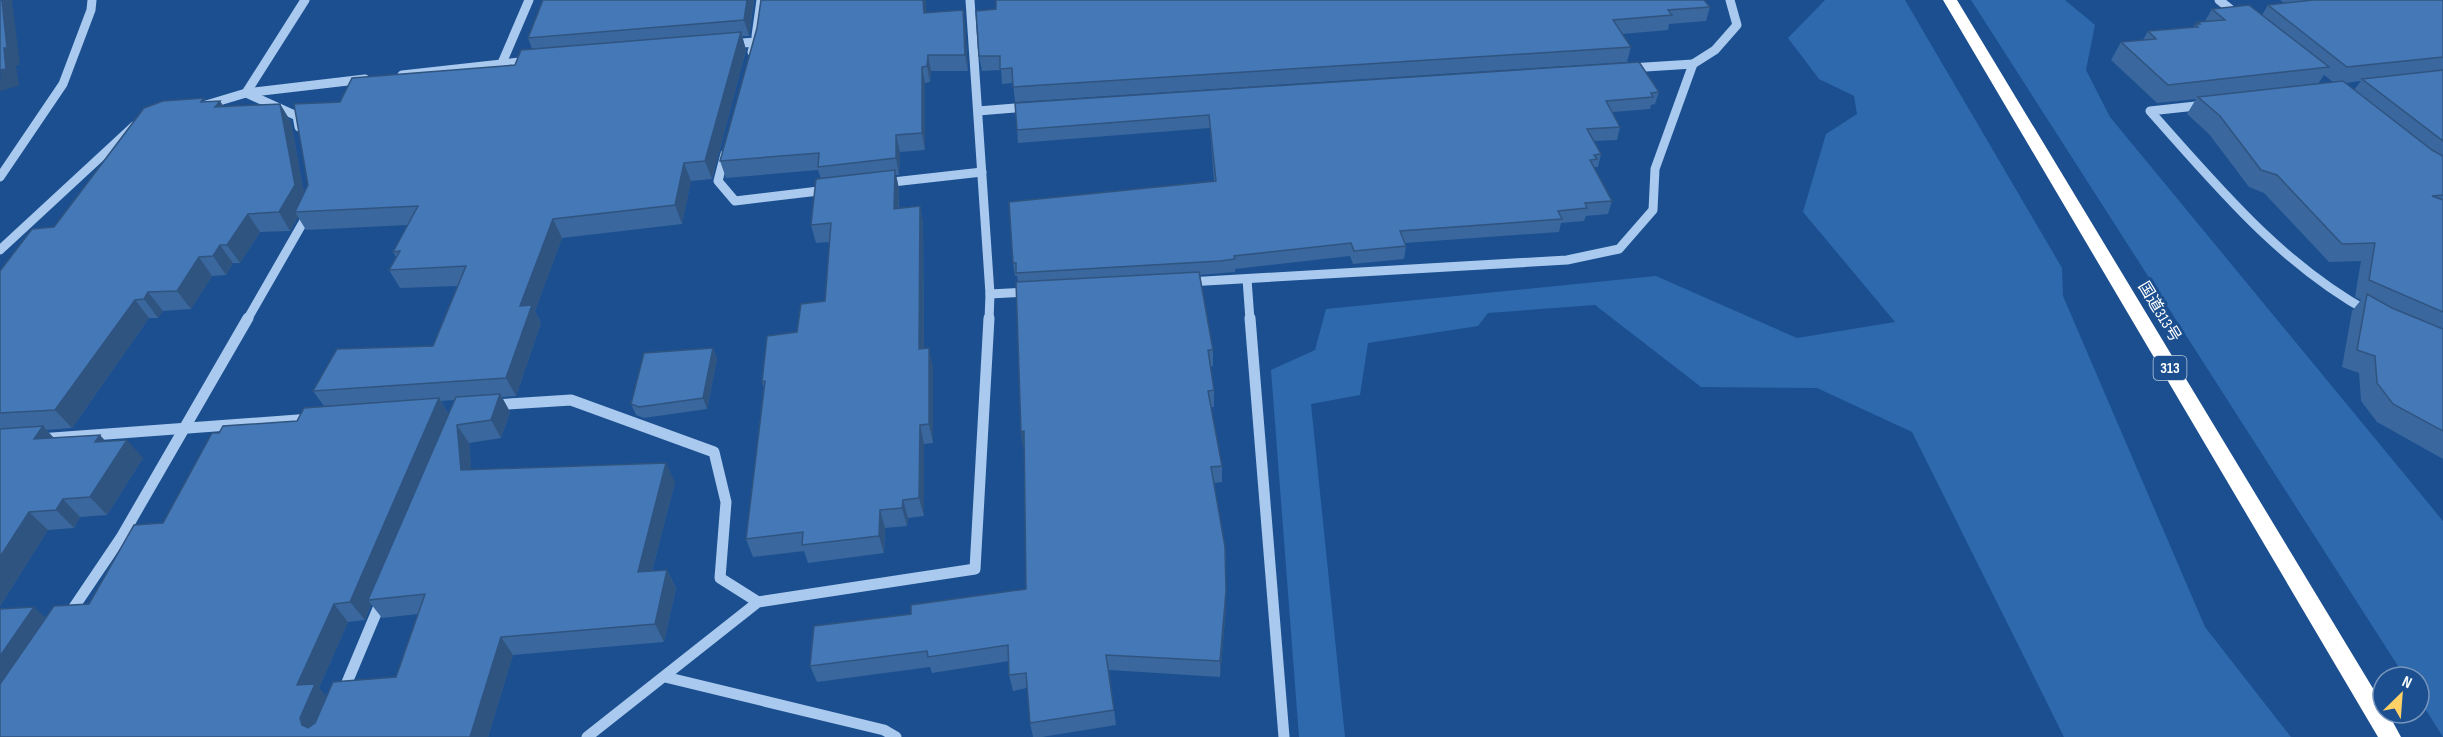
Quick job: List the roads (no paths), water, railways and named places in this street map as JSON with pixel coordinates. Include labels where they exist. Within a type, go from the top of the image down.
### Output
[{"type":"highway","name":"国道313号","points":[[1950,0],[2390,737]]},
{"type":"street","points":[[0,177],[63,84],[91,10],[92,0]]},
{"type":"street","points":[[246,93],[305,0]]},
{"type":"street","points":[[502,63],[530,0]]},
{"type":"street","points":[[749,65],[761,0]]},
{"type":"street","points":[[587,737],[758,602],[975,569],[990,294],[970,0]]},
{"type":"street","points":[[1621,68],[1693,64],[1715,50],[1737,25],[1730,0]]},
{"type":"street","points":[[2219,0],[2245,21]]},
{"type":"street","points":[[721,45],[755,42]]},
{"type":"street","points":[[386,76],[537,60]]},
{"type":"street","points":[[1177,283],[1567,260],[1619,249],[1653,210],[1655,169],[1693,64]]},
{"type":"street","points":[[193,106],[215,104],[246,93],[374,78]]},
{"type":"street","points":[[246,93],[297,116],[301,138]]},
{"type":"street","points":[[2219,104],[2150,111],[2237,206],[2304,271],[2355,306],[2377,316]]},
{"type":"street","points":[[978,111],[1037,107]]},
{"type":"street","points":[[0,250],[140,120]]},
{"type":"street","points":[[728,146],[718,181],[735,201],[841,188]]},
{"type":"street","points":[[876,184],[982,172]]},
{"type":"street","points":[[64,623],[122,536],[313,205]]},
{"type":"street","points":[[1247,279],[1284,737]]},
{"type":"street","points":[[990,294],[1037,291]]},
{"type":"street","points":[[484,406],[571,400],[714,452],[726,502],[720,578],[758,602]]},
{"type":"street","points":[[23,440],[323,418]]},
{"type":"street","points":[[338,704],[388,583]]},
{"type":"street","points":[[665,677],[884,730],[897,737]]}]
